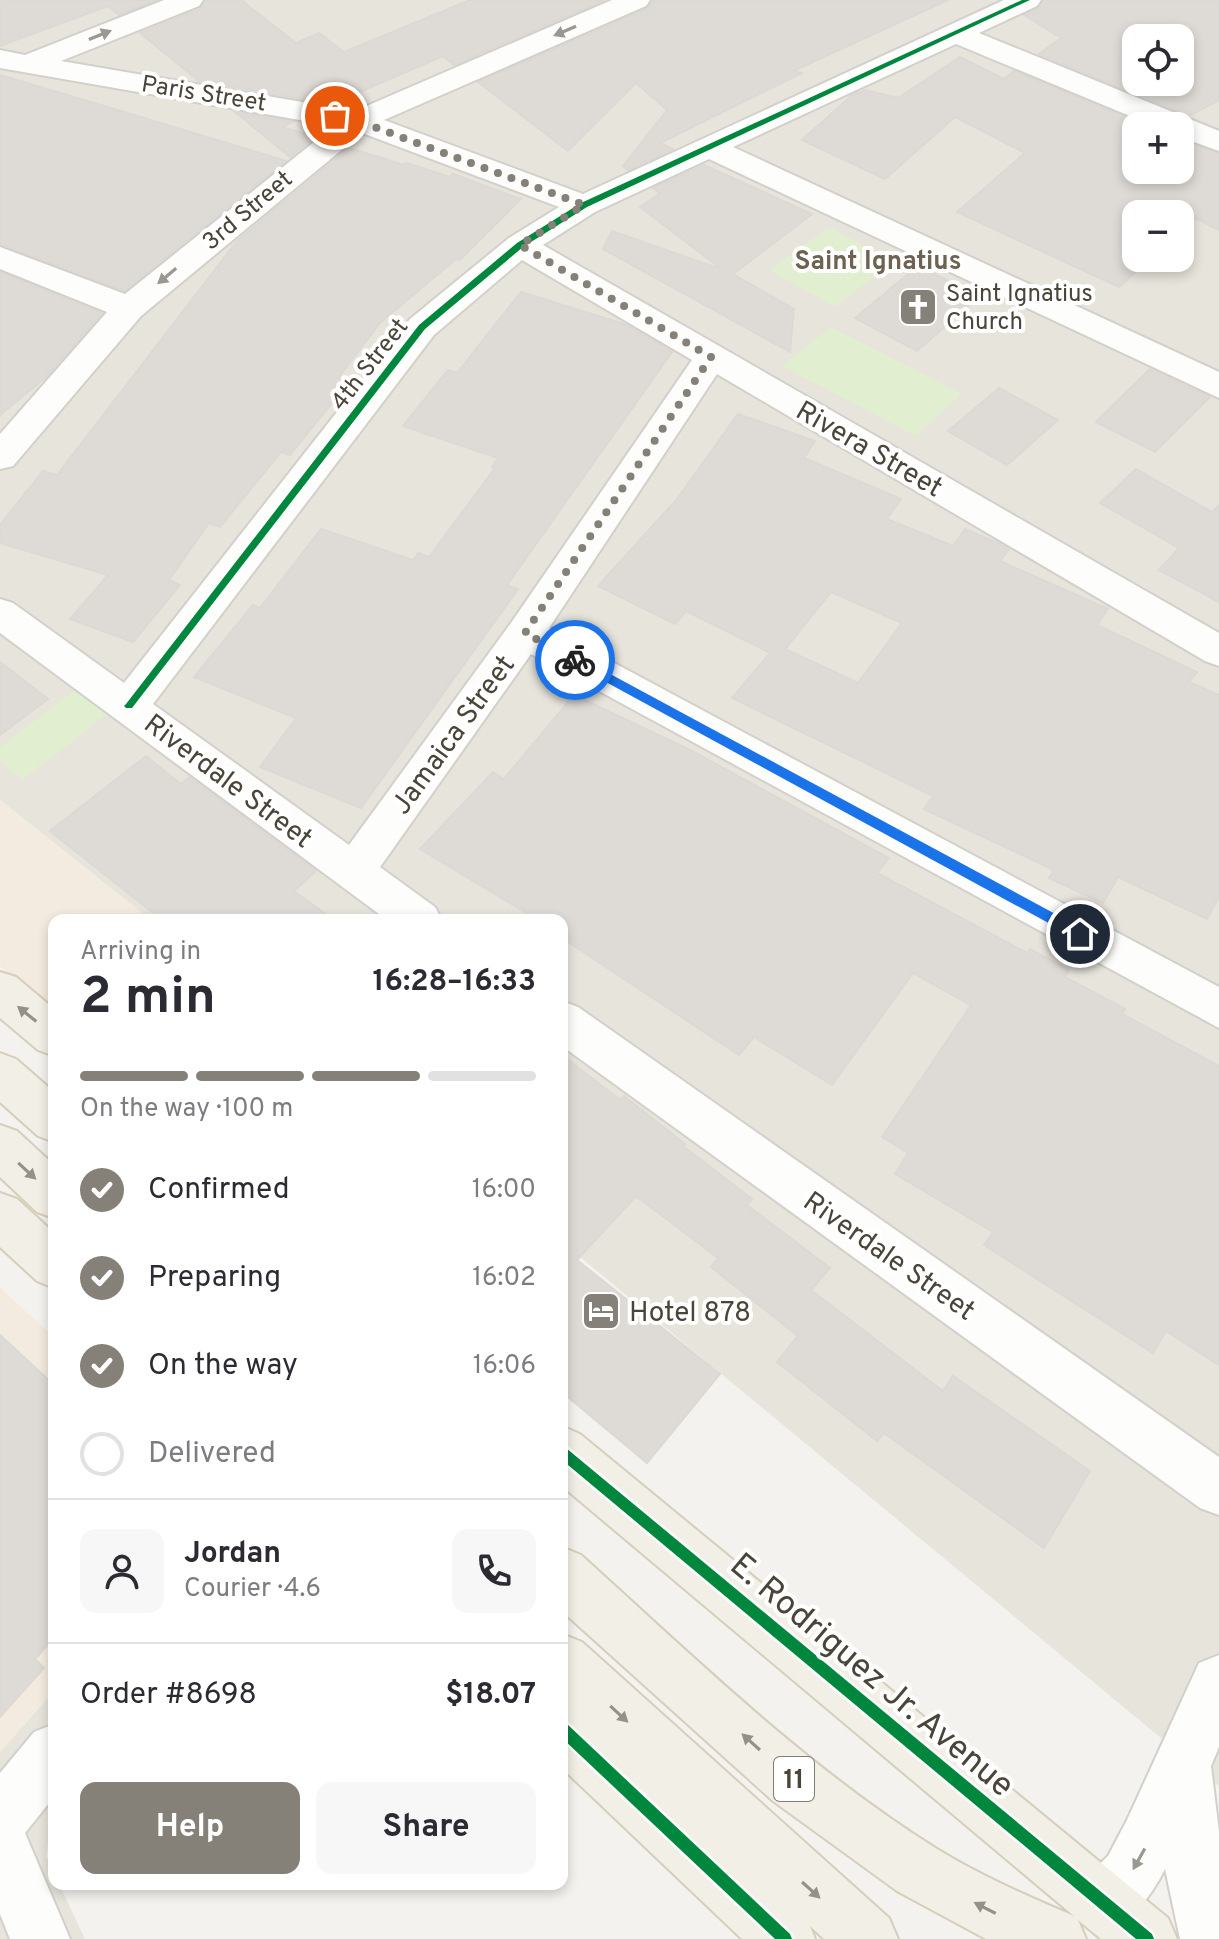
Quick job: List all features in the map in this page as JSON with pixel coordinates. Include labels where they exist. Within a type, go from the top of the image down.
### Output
[{"type":"main road","points":[[0,991],[48,1031]]},
{"type":"main road","points":[[0,1073],[48,1116]]},
{"type":"main road","points":[[0,1146],[48,1190]]},
{"type":"main road","points":[[0,1215],[48,1259]]},
{"type":"main road","name":"E. Rodriguez Jr. Avenue","points":[[569,1472],[1147,1939]]},
{"type":"main road","name":"11","points":[[568,1579],[772,1761],[865,1836],[926,1878],[1007,1920],[1056,1939]]},
{"type":"main road","name":"11","points":[[568,1667],[868,1939]]},
{"type":"main road","points":[[568,1735],[785,1939]]},
{"type":"street","points":[[14,62],[189,0]]},
{"type":"street","name":"3rd Street","points":[[0,457],[129,308],[358,121],[636,0]]},
{"type":"street","name":"4th Street","points":[[129,706],[422,327],[520,245],[584,205],[712,149],[1027,0]]},
{"type":"street","points":[[957,34],[1219,142]]},
{"type":"street","name":"Paris Street","points":[[14,62],[358,121],[584,205]]},
{"type":"street","points":[[712,149],[1219,386]]},
{"type":"street","name":"Rivera Street","points":[[520,245],[1219,651]]},
{"type":"street","points":[[0,257],[129,308]]},
{"type":"street","name":"Jamaica Street","points":[[353,872],[525,633],[711,357]]},
{"type":"street","name":"Riverdale Street","points":[[0,613],[412,914]]},
{"type":"street","points":[[525,633],[1219,1009]]},
{"type":"street","name":"Riverdale Street","points":[[568,1025],[1219,1489]]},
{"type":"street","points":[[1103,1902],[1129,1877],[1219,1683]]},
{"type":"street","points":[[0,1818],[48,1759]]},
{"type":"street","points":[[1182,1762],[1195,1875],[1210,1939]]},
{"type":"street","points":[[0,1842],[40,1939]]},
{"type":"shaded area","points":[[0,0],[1219,0],[1219,1786],[568,1247],[568,914],[143,914],[0,800]]},
{"type":"shaded area","points":[[0,800],[143,914],[48,914],[48,1004],[0,966]]},
{"type":"shaded area","points":[[0,1288],[48,1332],[48,1698],[0,1752]]},
{"type":"shaded area","points":[[48,1698],[48,1890],[62,1890],[85,1939],[0,1939],[0,1752]]},
{"type":"green space","points":[[829,227],[894,262],[835,307],[769,270]]},
{"type":"green space","points":[[831,327],[962,394],[916,436],[782,366]]},
{"type":"green space","points":[[75,690],[107,714],[23,780],[0,762],[0,747]]},
{"type":"building","points":[[0,0],[156,0],[119,15],[108,6],[0,46]]},
{"type":"building","points":[[206,0],[241,0],[296,43],[319,33],[344,52],[470,0],[604,0],[454,65],[443,56],[332,104],[199,81],[140,33],[200,9]]},
{"type":"building","points":[[653,0],[948,0],[793,71],[802,73],[660,143],[673,149],[628,170],[623,166],[667,110],[636,83],[568,151],[478,82],[647,9]]},
{"type":"building","points":[[1044,0],[1219,0],[1219,100],[1194,113],[1179,112],[1141,96],[1194,96],[1194,24],[1122,24],[1122,88],[1039,54],[1061,38],[1024,15],[1038,9]]},
{"type":"building","points":[[960,57],[1004,79],[1014,71],[1122,116],[1122,184],[1194,184],[1194,145],[1219,154],[1219,230],[1194,220],[1194,200],[1122,200],[1122,272],[1136,272],[1119,287],[957,212],[1025,153],[955,117],[885,179],[802,140],[852,95],[865,90],[898,98]]},
{"type":"building","points":[[0,75],[286,161],[124,291],[0,244]]},
{"type":"building","points":[[235,112],[293,122],[282,127],[315,137],[290,157]]},
{"type":"building","points":[[349,148],[450,177],[453,174],[521,199],[460,260],[456,259],[380,323],[338,378],[349,382],[290,455],[281,452],[220,527],[209,523],[169,580],[180,585],[133,642],[70,619],[108,575],[0,543],[0,525],[43,471],[57,475],[237,241]]},
{"type":"building","points":[[704,165],[812,214],[733,274],[794,309],[790,352],[603,249],[612,231],[723,270],[640,207],[660,193],[653,188]]},
{"type":"building","name":"Saint Ignatius Church","points":[[918,266],[980,296],[917,351],[855,318]]},
{"type":"building","points":[[0,272],[102,313],[45,378],[0,415]]},
{"type":"building","points":[[521,292],[627,325],[672,352],[507,585],[518,589],[361,808],[260,767],[296,718],[194,677],[253,605],[260,608],[321,529],[413,560],[418,553],[429,557],[495,468],[492,467],[498,458],[403,426],[448,370],[457,373]]},
{"type":"building","points":[[1150,369],[1210,397],[1155,452],[1096,422]]},
{"type":"building","points":[[999,388],[1058,420],[1007,465],[948,431]]},
{"type":"building","points":[[738,414],[815,441],[804,458],[901,499],[887,519],[953,546],[965,529],[1000,544],[1009,549],[1000,561],[1108,609],[1097,625],[1197,672],[1189,682],[1219,695],[1219,897],[1207,919],[1118,877],[1103,903],[1049,878],[1054,870],[924,809],[933,796],[732,698],[770,653],[686,611],[675,624],[598,586],[677,499]],"holes":[[[831,592],[902,623],[858,683],[785,649]]]},
{"type":"building","points":[[1136,469],[1212,512],[1219,505],[1219,602],[1159,570],[1179,548],[1100,503]]},
{"type":"building","points":[[0,662],[48,699],[0,735]]},
{"type":"building","points":[[574,695],[690,750],[889,858],[877,873],[1027,953],[1030,949],[1069,970],[1065,977],[1125,1009],[1122,1014],[1219,1066],[1219,1365],[1166,1331],[1153,1353],[984,1245],[993,1232],[895,1174],[908,1153],[882,1137],[971,1005],[913,973],[832,1085],[754,1037],[739,1055],[568,942],[568,914],[528,914],[420,849],[493,772],[504,779]]},
{"type":"building","points":[[146,756],[181,784],[189,777],[316,871],[294,891],[326,914],[154,914],[50,831]]},
{"type":"building","points":[[568,1060],[620,1100],[624,1096],[685,1144],[683,1146],[752,1199],[747,1205],[830,1268],[811,1290],[943,1391],[953,1376],[1090,1471],[1044,1548],[884,1433],[877,1441],[777,1362],[798,1336],[711,1267],[718,1258],[636,1196],[577,1260],[720,1374],[647,1463],[568,1397]]},
{"type":"building","points":[[0,1335],[48,1379],[48,1645],[35,1659],[44,1668],[0,1717]]},
{"type":"cycle path","points":[[129,706],[422,327],[520,245],[584,205],[1027,0]]},
{"type":"cycle path","points":[[568,1457],[1147,1939]]},
{"type":"cycle path","points":[[568,1735],[785,1939]]},
{"type":"way so far","points":[[335,116],[358,121],[584,205],[520,245],[711,357],[525,633],[575,660]]},
{"type":"place","name":"Saint Ignatius Church","points":[[918,307]]},
{"type":"place","name":"Hotel 878","points":[[601,1311]]},
{"type":"district","name":"Saint Ignatius","points":[[878,260]]},
{"type":"route","points":[[575,660],[1080,934]]}]
